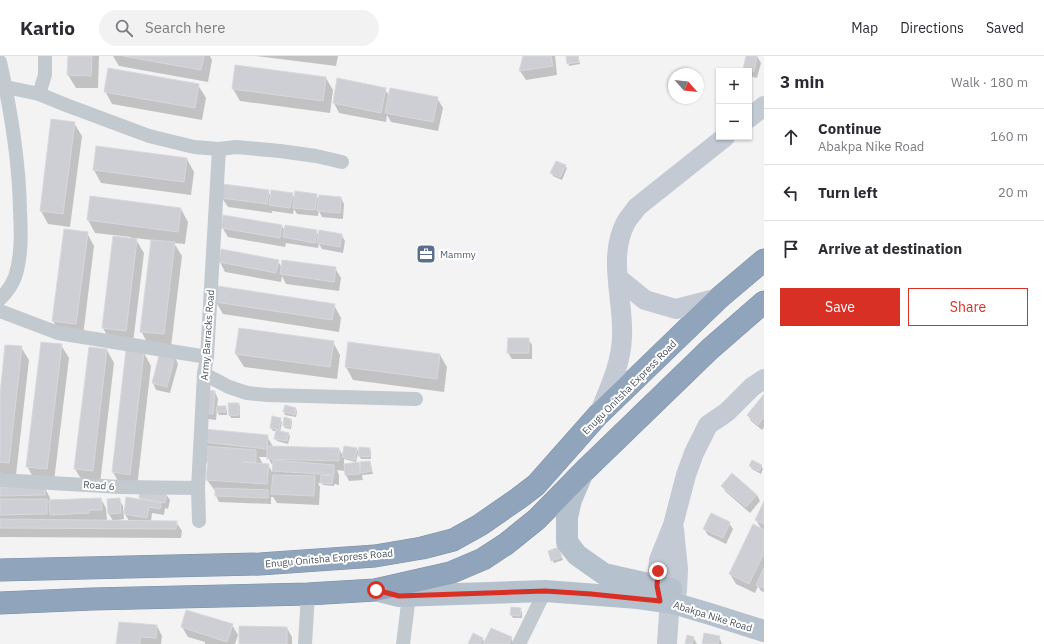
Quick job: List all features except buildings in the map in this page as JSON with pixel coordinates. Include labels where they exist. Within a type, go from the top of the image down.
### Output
[{"type":"highway","name":"Enugu Onitsha Express Road","points":[[0,570],[260,564],[375,556],[422,548],[454,540],[480,525],[536,485],[598,415],[719,298],[764,260]]},
{"type":"highway","points":[[0,603],[92,599],[308,594],[376,590],[450,573],[483,559],[506,544],[537,519],[584,471],[710,349],[764,302]]},
{"type":"main road","points":[[584,471],[571,500],[567,542],[577,555],[604,574],[663,596]]},
{"type":"main road","name":"Abakpa Nike Road","points":[[376,590],[399,596],[545,591],[663,596],[696,594],[764,617]]},
{"type":"main road","name":"Abakpa Nike Road","points":[[663,596],[710,614],[764,631]]},
{"type":"street","points":[[39,94],[45,75],[46,56]]},
{"type":"street","points":[[0,62],[6,88],[17,163],[21,223],[20,252],[15,278],[6,294],[0,300]]},
{"type":"street","points":[[6,88],[39,94],[149,136],[194,147],[219,149],[236,147],[280,151],[316,156],[342,162]]},
{"type":"street","points":[[752,116],[764,106]]},
{"type":"street","points":[[598,415],[611,386],[618,366],[620,354],[622,337],[617,262],[620,239],[626,222],[637,207],[721,140]]},
{"type":"street","name":"Army Barracks Road","points":[[199,521],[198,488],[204,374],[207,357],[219,149]]},
{"type":"street","points":[[618,278],[645,300],[676,308],[719,298]]},
{"type":"street","points":[[0,311],[58,334],[207,357]]},
{"type":"street","points":[[204,374],[229,388],[247,393],[268,396],[416,399]]},
{"type":"street","points":[[667,644],[663,596],[678,569],[673,525],[686,475],[694,453],[708,425],[727,412],[752,387],[764,379]]},
{"type":"street","name":"Road 6","points":[[0,480],[120,487],[198,488]]},
{"type":"street","points":[[519,644],[545,591]]},
{"type":"street","points":[[305,644],[308,594]]},
{"type":"street","points":[[404,644],[409,596]]},
{"type":"place","name":"Mammy","points":[[426,254]]},
{"type":"route","points":[[376,590],[399,596],[545,591],[660,601],[657,586],[658,571]]}]
